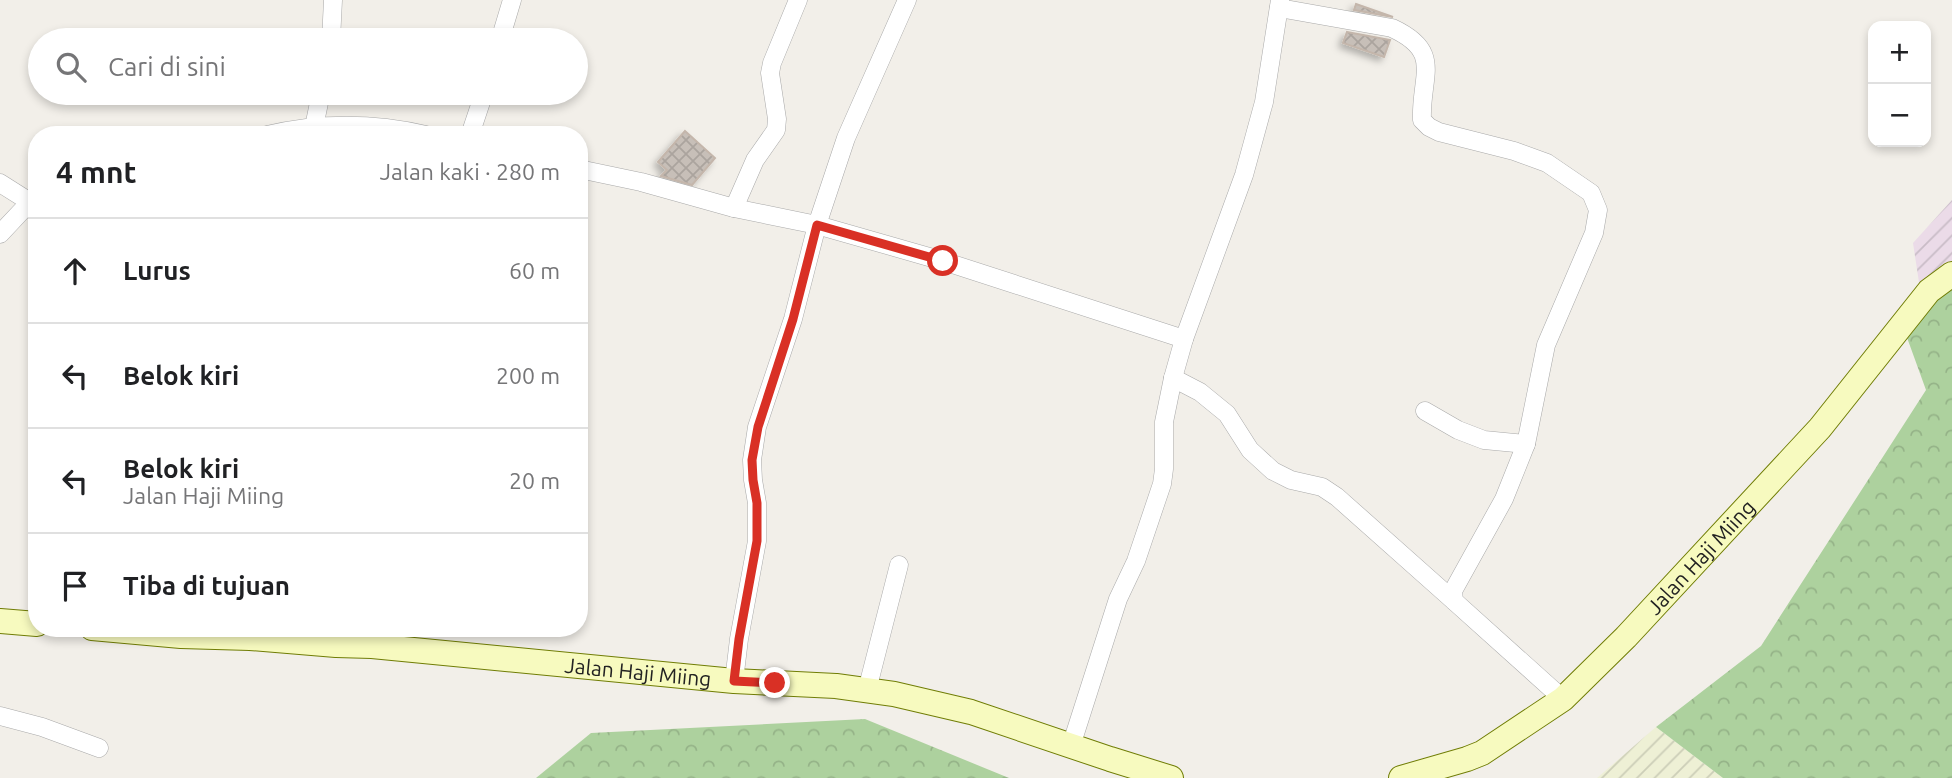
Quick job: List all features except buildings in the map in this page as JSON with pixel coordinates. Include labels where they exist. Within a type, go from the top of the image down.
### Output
[{"type":"main road","name":"Jalan Haji Miing","points":[[1401,778],[1482,753],[1563,699],[1626,637],[1819,428],[1930,291],[1952,274]]},
{"type":"main road","points":[[0,621],[28,623]]},
{"type":"main road","name":"Jalan Haji Miing","points":[[216,637],[337,637],[372,646],[734,681],[867,690],[934,702],[971,712],[1171,778]]},
{"type":"street","points":[[332,28],[333,0]]},
{"type":"street","points":[[504,28],[512,0]]},
{"type":"street","points":[[734,208],[755,160],[776,130],[777,119],[770,73],[798,0]]},
{"type":"street","points":[[734,681],[757,541],[757,503],[752,460],[758,427],[793,319],[817,225],[846,138],[906,0]]},
{"type":"street","points":[[1071,746],[1118,599],[1136,561],[1162,484],[1164,422],[1173,378],[1184,339],[1244,175],[1264,103],[1279,4],[1392,28],[1407,34],[1421,48],[1426,60],[1426,80],[1421,106],[1422,120],[1429,127],[1547,163],[1591,193],[1598,210],[1594,233],[1546,345],[1526,444],[1504,499],[1453,591],[1454,601]]},
{"type":"street","points":[[314,126],[319,105]]},
{"type":"street","points":[[473,126],[480,105]]},
{"type":"street","points":[[588,171],[641,182],[734,208],[817,225],[943,261],[1184,339]]},
{"type":"street","points":[[0,183],[28,197]]},
{"type":"street","points":[[0,234],[28,206]]},
{"type":"street","points":[[1173,378],[1200,392],[1227,414],[1250,450],[1273,471],[1291,480],[1322,487],[1337,497],[1563,699]]},
{"type":"street","points":[[1425,411],[1458,430],[1484,440],[1526,444]]},
{"type":"street","points":[[867,690],[899,565]]},
{"type":"street","points":[[0,716],[42,727],[99,748]]},
{"type":"shaded area","points":[[1952,200],[1952,273],[1922,302],[1913,243]]},
{"type":"green space","points":[[1952,273],[1952,778],[1723,778],[1656,727],[1761,646],[1926,390],[1901,321]]},
{"type":"green space","points":[[865,719],[1009,778],[536,778],[591,733]]},
{"type":"green space","points":[[1656,727],[1723,778],[1597,778]]},
{"type":"route","points":[[775,683],[734,681],[757,541],[757,503],[752,460],[764,404],[793,319],[817,225],[943,261]]}]
